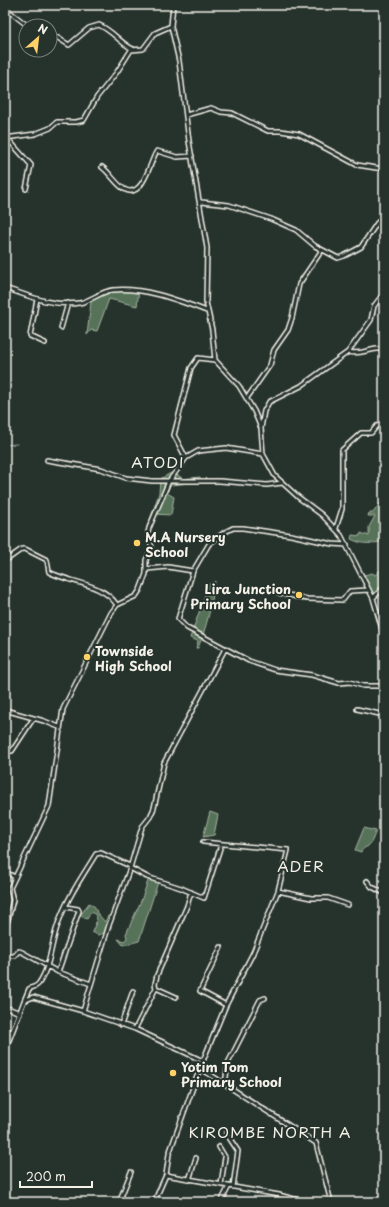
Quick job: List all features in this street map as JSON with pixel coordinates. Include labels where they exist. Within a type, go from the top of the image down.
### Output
[{"type":"street","points":[[173,5],[171,26],[179,61],[192,156],[201,202],[207,251],[207,312],[212,330],[215,360],[239,386],[247,398],[261,428]]},
{"type":"street","points":[[5,8],[18,18]]},
{"type":"street","points":[[58,39],[69,45],[92,26],[99,25],[111,32],[124,45],[133,49],[143,48],[155,33],[171,26]]},
{"type":"street","points":[[6,138],[35,134],[50,128],[57,122],[77,122],[84,120],[97,97],[133,49]]},
{"type":"street","points":[[186,115],[210,108],[232,113],[268,131],[281,130],[300,134],[357,165],[383,169],[384,172]]},
{"type":"street","points":[[6,138],[31,165],[26,189]]},
{"type":"street","points":[[102,167],[124,189],[130,190],[141,185],[157,151],[177,157],[192,156]]},
{"type":"street","points":[[201,202],[225,204],[271,219],[296,230],[303,238],[338,258],[361,247],[377,223],[384,216]]},
{"type":"street","points":[[247,398],[270,365],[274,350],[288,330],[299,284],[322,250]]},
{"type":"street","points":[[5,288],[50,302],[80,303],[110,290],[141,290],[152,292],[207,312]]},
{"type":"street","points":[[384,293],[374,306],[371,320],[348,352],[301,386],[270,402],[264,411],[261,428],[263,454],[275,476],[317,510],[336,528],[347,545],[355,566],[369,590],[382,620],[384,636]]},
{"type":"street","points":[[37,299],[30,336],[45,343]]},
{"type":"street","points":[[61,328],[68,302]]},
{"type":"street","points":[[348,352],[360,353],[375,348],[384,349]]},
{"type":"street","points":[[186,458],[174,435],[191,368],[198,358],[215,360]]},
{"type":"street","points":[[336,528],[342,509],[341,451],[361,433],[371,433],[378,425],[384,424]]},
{"type":"street","points":[[5,931],[13,900],[10,890],[49,806],[57,758],[59,727],[65,705],[105,622],[117,605],[138,593],[144,581],[147,569],[146,561],[152,548],[148,533],[169,481],[186,458],[194,452],[211,449],[237,448],[263,454]]},
{"type":"street","points":[[47,460],[101,469],[126,478],[169,481],[220,480],[267,485],[282,483]]},
{"type":"street","points":[[347,545],[332,544],[241,527],[233,528],[221,534],[208,544],[193,571],[178,615],[178,621],[187,628],[249,662],[275,670],[312,675],[339,683],[350,682],[363,686],[384,686]]},
{"type":"street","points":[[5,561],[22,549],[25,549],[47,560],[49,572],[102,592],[111,597],[117,605]]},
{"type":"street","points":[[147,569],[168,567],[193,571]]},
{"type":"street","points":[[373,598],[384,587]]},
{"type":"street","points":[[279,593],[307,599],[343,600],[350,591],[369,590]]},
{"type":"street","points":[[83,1011],[109,925],[130,867],[142,826],[150,817],[154,808],[164,763],[225,649]]},
{"type":"street","points":[[357,709],[384,715]]},
{"type":"street","points":[[5,710],[59,727]]},
{"type":"street","points":[[5,751],[12,751],[33,719]]},
{"type":"street","points":[[154,1202],[166,1175],[169,1154],[200,1068],[226,1004],[253,953],[278,891],[288,850],[203,842]]},
{"type":"street","points":[[5,1051],[28,990],[38,984],[46,966],[57,927],[66,907],[96,854],[101,853],[130,867],[147,878],[205,897],[221,844]]},
{"type":"street","points":[[5,872],[15,877]]},
{"type":"street","points":[[367,881],[372,887],[384,893]]},
{"type":"street","points":[[278,891],[310,898],[328,898],[348,905]]},
{"type":"street","points":[[135,1029],[156,988],[155,984],[157,975],[187,906],[191,892]]},
{"type":"street","points":[[58,972],[80,911],[79,909],[66,907]]},
{"type":"street","points":[[221,946],[200,991],[226,1004]]},
{"type":"street","points":[[5,956],[14,956],[20,951],[37,959],[46,966],[58,972],[91,984]]},
{"type":"street","points":[[5,970],[7,993],[5,1001]]},
{"type":"street","points":[[156,988],[176,997]]},
{"type":"street","points":[[121,1024],[133,991]]},
{"type":"street","points":[[24,1002],[29,998],[39,998],[83,1011],[135,1029],[203,1061]]},
{"type":"street","points":[[225,1084],[228,1063],[260,1000],[265,998]]},
{"type":"street","points":[[5,1007],[20,1013]]},
{"type":"street","points":[[5,1030],[12,1032]]},
{"type":"street","points":[[200,1068],[318,1145],[331,1202]]},
{"type":"street","points":[[226,1133],[238,1151],[233,1187]]},
{"type":"street","points":[[219,1147],[225,1160],[221,1185]]},
{"type":"street","points":[[189,1180],[196,1158]]},
{"type":"street","points":[[119,1202],[130,1172]]},
{"type":"street","points":[[166,1175],[229,1186],[305,1202]]},
{"type":"street","points":[[221,1202],[229,1186]]},
{"type":"green space","points":[[108,288],[139,290],[137,306],[109,299],[97,331],[91,330],[87,335],[91,302],[97,292],[104,294]]},
{"type":"green space","points":[[171,473],[181,477],[181,479],[200,477],[201,482],[170,485],[167,493],[174,497],[171,515],[154,514],[150,520],[159,493],[160,479]]},
{"type":"green space","points":[[383,499],[384,526],[381,528],[384,541],[367,543],[351,539],[352,535],[360,536],[361,533],[369,536],[369,527],[375,516],[368,516],[369,513],[373,513]]},
{"type":"green space","points":[[380,570],[384,571],[384,584],[374,594],[364,575],[372,573],[376,575]]},
{"type":"green space","points":[[215,581],[207,623],[198,648],[196,648],[198,641],[190,638],[209,584],[212,584]]},
{"type":"green space","points":[[210,812],[218,815],[214,835],[203,837]]},
{"type":"green space","points":[[364,828],[376,831],[371,843],[361,852],[355,850]]},
{"type":"green space","points":[[149,878],[158,882],[139,941],[123,945],[118,939],[124,941],[127,938],[126,934],[141,901]]},
{"type":"green space","points":[[89,903],[95,907],[97,913],[105,922],[108,916],[110,916],[104,933],[98,935],[92,932],[97,920],[95,914],[91,912],[87,919],[80,916]]},
{"type":"waterway","points":[[5,445],[17,444]]},
{"type":"waterway","points":[[6,464],[7,460]]},
{"type":"place","name":"M.A Nursery School","points":[[137,543]]},
{"type":"place","name":"Lira Junction Primary School","points":[[299,595]]},
{"type":"place","name":"Townside High School","points":[[87,657]]},
{"type":"place","name":"Yotim Tom Primary School","points":[[173,1073]]},
{"type":"district","name":"ATODI","points":[[158,461]]},
{"type":"district","name":"ADER","points":[[301,865]]},
{"type":"district","name":"KIROMBE NORTH A","points":[[270,1131]]}]
